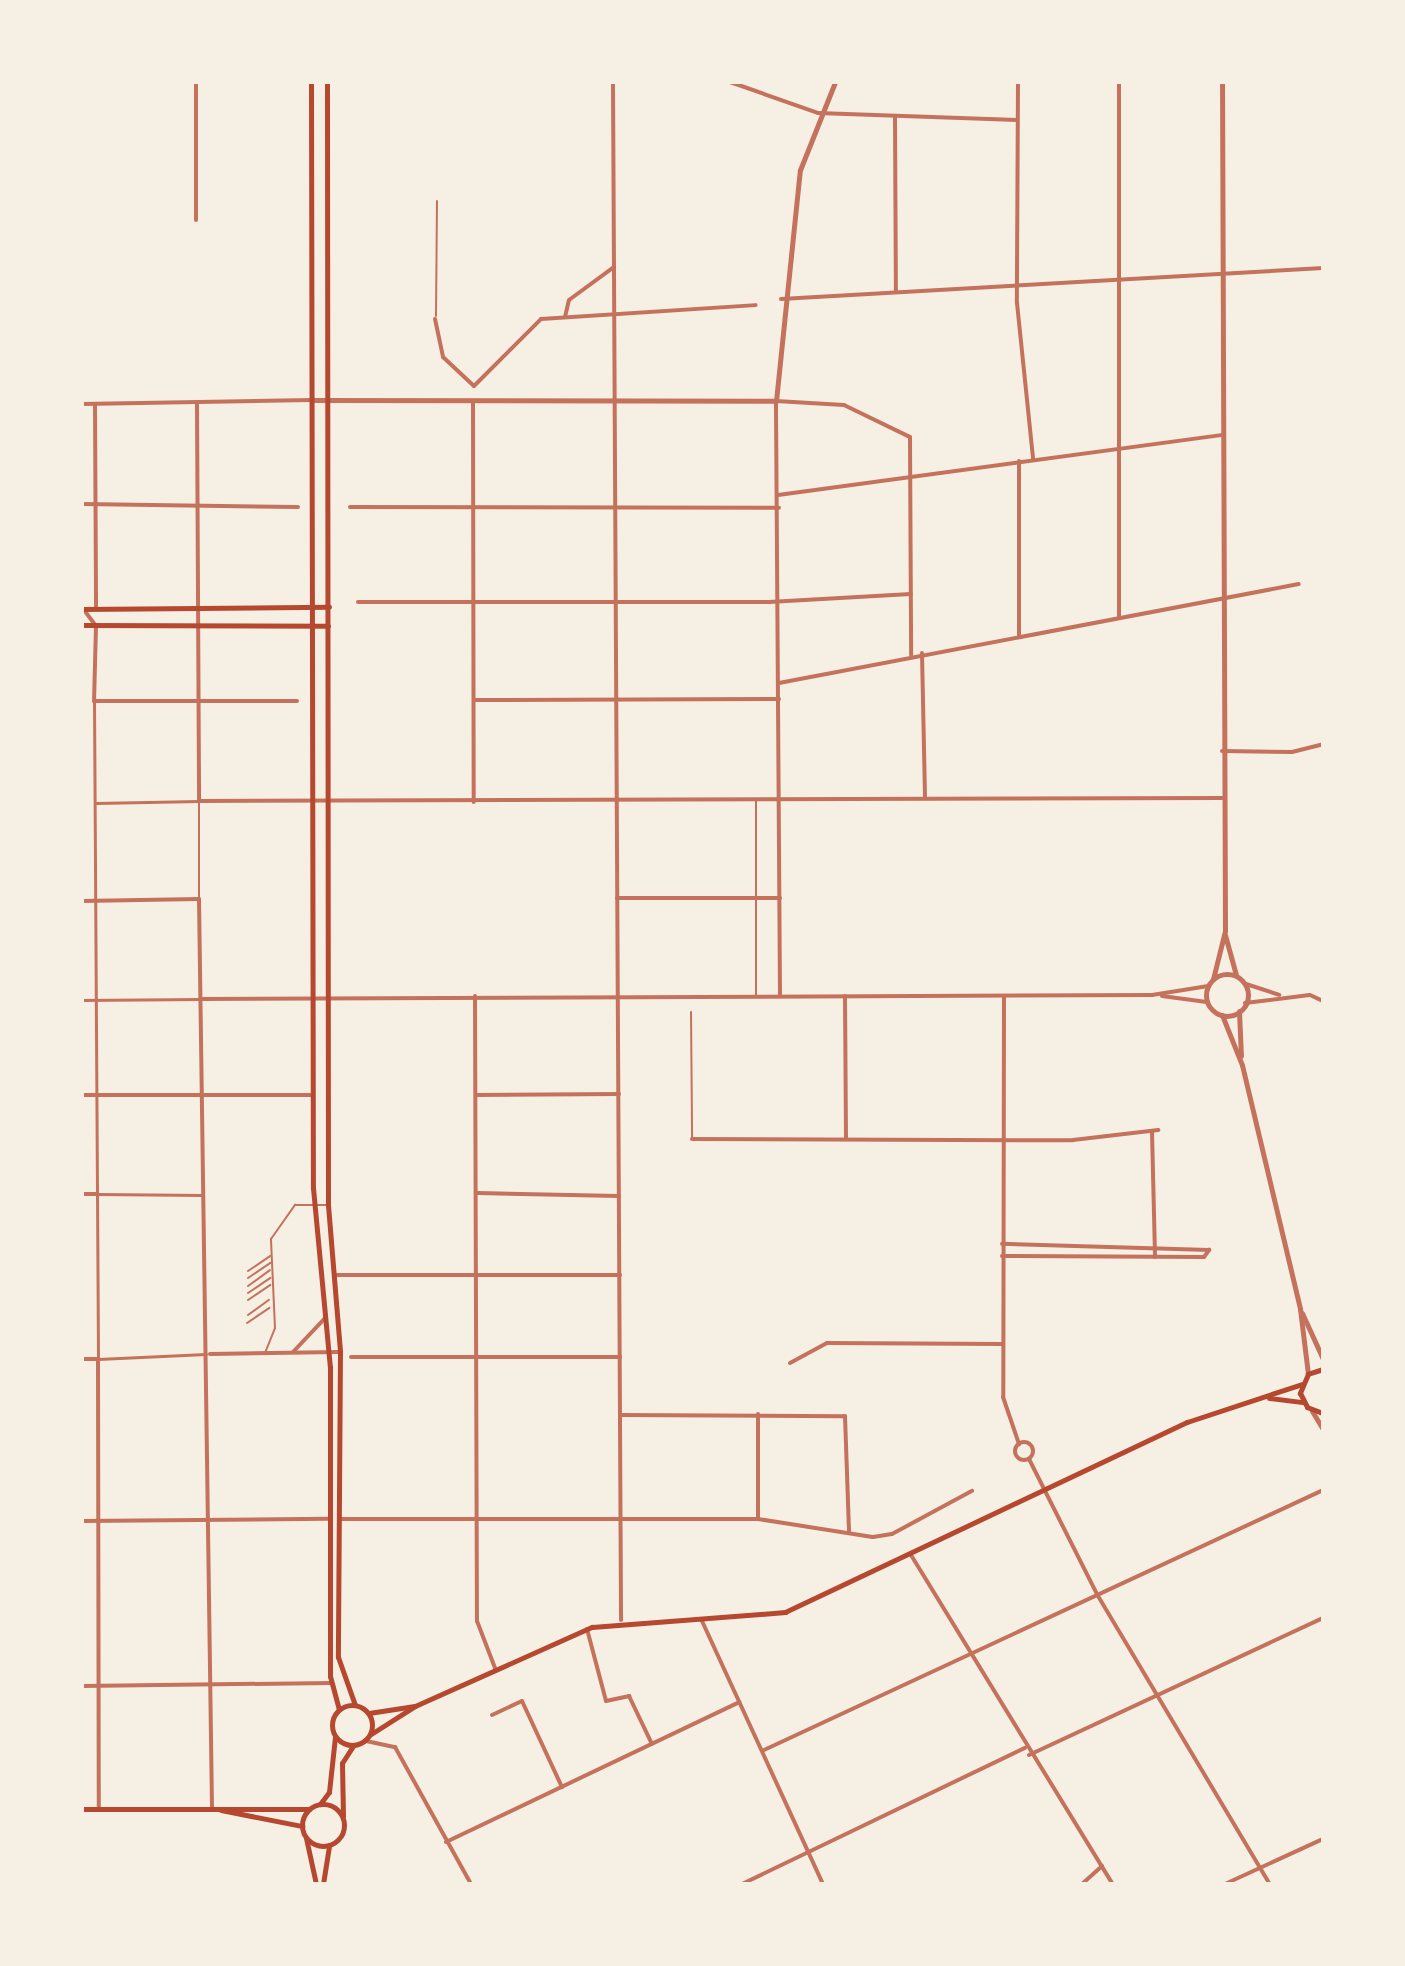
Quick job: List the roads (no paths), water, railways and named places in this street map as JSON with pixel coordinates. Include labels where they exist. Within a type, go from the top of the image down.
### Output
[{"type":"main road","points":[[82,1809],[309,1809],[320,1804],[329,1792],[339,1709],[332,1683],[328,1353],[314,1204],[311,82]]},
{"type":"main road","points":[[327,82],[328,1205],[340,1352],[339,1673],[355,1705],[369,1713],[415,1706]]},
{"type":"main road","points":[[82,609],[329,607]]},
{"type":"main road","points":[[82,625],[328,626]]},
{"type":"main road","points":[[1303,1402],[1302,1384],[1308,1374],[1323,1369]]},
{"type":"main road","points":[[323,1884],[329,1845],[343,1821],[342,1763],[353,1746],[366,1741],[371,1734],[415,1706],[587,1629],[621,1620],[702,1621],[785,1612],[1187,1422],[1302,1384]]},
{"type":"main road","points":[[1264,1398],[1303,1402],[1312,1411],[1323,1413]]},
{"type":"main road","points":[[339,1709],[355,1705]]},
{"type":"main road","points":[[369,1713],[371,1734]]},
{"type":"main road","points":[[335,1736],[353,1746]]},
{"type":"main road","points":[[320,1804],[343,1821]]},
{"type":"main road","points":[[212,1809],[302,1826]]},
{"type":"main road","points":[[309,1809],[302,1826],[316,1884]]},
{"type":"main road","points":[[306,1837],[329,1845]]},
{"type":"street","points":[[196,82],[196,220]]},
{"type":"street","points":[[613,82],[618,402],[615,508],[619,799],[621,1620]]},
{"type":"street","points":[[730,82],[818,113],[1017,120]]},
{"type":"street","points":[[780,996],[776,401],[781,299],[800,170],[818,113],[835,82]]},
{"type":"street","points":[[1018,82],[1018,283],[1033,460]]},
{"type":"street","points":[[1119,82],[1119,616]]},
{"type":"street","points":[[1222,82],[1220,270],[1225,931],[1237,976],[1246,984],[1282,995],[1323,1001]]},
{"type":"street","points":[[895,118],[896,292]]},
{"type":"street","points":[[565,317],[569,300],[614,267]]},
{"type":"street","points":[[781,299],[1220,270],[1323,268]]},
{"type":"street","points":[[435,319],[443,357],[474,386],[541,319],[756,305]]},
{"type":"street","points":[[82,404],[326,400],[776,401],[844,405],[910,437],[911,655]]},
{"type":"street","points":[[473,401],[476,507],[474,802]]},
{"type":"street","points":[[197,403],[199,801]]},
{"type":"street","points":[[95,404],[96,608]]},
{"type":"street","points":[[778,495],[911,474],[1221,435]]},
{"type":"street","points":[[1019,461],[1019,635]]},
{"type":"street","points":[[82,504],[298,507]]},
{"type":"street","points":[[350,507],[779,508]]},
{"type":"street","points":[[779,683],[911,655],[1299,584]]},
{"type":"street","points":[[358,602],[616,602],[911,594]]},
{"type":"street","points":[[82,609],[96,626],[99,1809]]},
{"type":"street","points":[[922,653],[925,797]]},
{"type":"street","points":[[475,700],[779,699]]},
{"type":"street","points":[[94,701],[297,701]]},
{"type":"street","points":[[1222,751],[1292,752],[1323,744]]},
{"type":"street","points":[[96,803],[1222,798]]},
{"type":"street","points":[[617,898],[780,898]]},
{"type":"street","points":[[82,901],[199,899],[203,1195],[210,1354],[212,1809]]},
{"type":"street","points":[[1207,1002],[1208,986],[1213,979],[1225,931]]},
{"type":"street","points":[[1213,979],[1237,976]]},
{"type":"street","points":[[1222,1015],[1239,1011],[1245,1003],[1246,984]]},
{"type":"street","points":[[1152,995],[1208,986]]},
{"type":"street","points":[[82,1000],[1152,995],[1207,1002],[1222,1015],[1242,1065],[1300,1309],[1308,1374]]},
{"type":"street","points":[[1245,1003],[1282,995]]},
{"type":"street","points":[[475,996],[477,1621],[495,1668]]},
{"type":"street","points":[[845,996],[846,1139]]},
{"type":"street","points":[[1004,996],[1003,1397],[1019,1444],[1018,1457],[1029,1459]]},
{"type":"street","points":[[1239,1011],[1242,1065]]},
{"type":"street","points":[[476,1095],[619,1094]]},
{"type":"street","points":[[82,1095],[313,1095]]},
{"type":"street","points":[[692,1139],[1002,1141],[1155,1131],[1155,1257]]},
{"type":"street","points":[[477,1193],[619,1196]]},
{"type":"street","points":[[82,1194],[203,1195]]},
{"type":"street","points":[[1002,1244],[1155,1245],[1209,1250],[1204,1257],[1002,1256]]},
{"type":"street","points":[[1052,1245],[1052,1257]]},
{"type":"street","points":[[336,1275],[620,1275]]},
{"type":"street","points":[[1300,1309],[1323,1359]]},
{"type":"street","points":[[293,1352],[315,1337],[326,1316]]},
{"type":"street","points":[[790,1363],[827,1343],[1002,1344]]},
{"type":"street","points":[[82,1359],[340,1352]]},
{"type":"street","points":[[351,1357],[620,1357]]},
{"type":"street","points":[[1312,1411],[1323,1429]]},
{"type":"street","points":[[758,1414],[758,1519]]},
{"type":"street","points":[[620,1415],[845,1416],[849,1531]]},
{"type":"street","points":[[1019,1444],[1032,1446],[1029,1459],[1098,1596],[1270,1884]]},
{"type":"street","points":[[764,1750],[1323,1490]]},
{"type":"street","points":[[338,1519],[758,1519],[892,1534],[972,1491]]},
{"type":"street","points":[[82,1521],[328,1519]]},
{"type":"street","points":[[911,1555],[1029,1755],[1113,1884]]},
{"type":"street","points":[[1029,1755],[1323,1618]]},
{"type":"street","points":[[702,1621],[764,1750],[823,1884]]},
{"type":"street","points":[[587,1629],[606,1701],[629,1696],[652,1744]]},
{"type":"street","points":[[82,1686],[332,1683]]},
{"type":"street","points":[[492,1715],[522,1701],[562,1787]]},
{"type":"street","points":[[446,1842],[739,1702]]},
{"type":"street","points":[[366,1741],[390,1742],[402,1757],[471,1884]]},
{"type":"street","points":[[742,1884],[1025,1748]]},
{"type":"street","points":[[1225,1884],[1323,1839]]},
{"type":"street","points":[[1082,1884],[1102,1866]]},
{"type":"lane","points":[[435,319],[437,201]]},
{"type":"lane","points":[[756,798],[756,997]]},
{"type":"lane","points":[[199,801],[199,899]]},
{"type":"lane","points":[[691,1012],[692,1139]]},
{"type":"lane","points":[[265,1353],[275,1328],[270,1307],[271,1239],[295,1205],[328,1205]]},
{"type":"lane","points":[[248,1271],[271,1255]]},
{"type":"lane","points":[[248,1278],[271,1262]]},
{"type":"lane","points":[[248,1286],[271,1270]]},
{"type":"lane","points":[[248,1293],[271,1278]]},
{"type":"lane","points":[[248,1300],[271,1284]]},
{"type":"lane","points":[[248,1315],[270,1299]]},
{"type":"lane","points":[[247,1323],[270,1307]]}]
